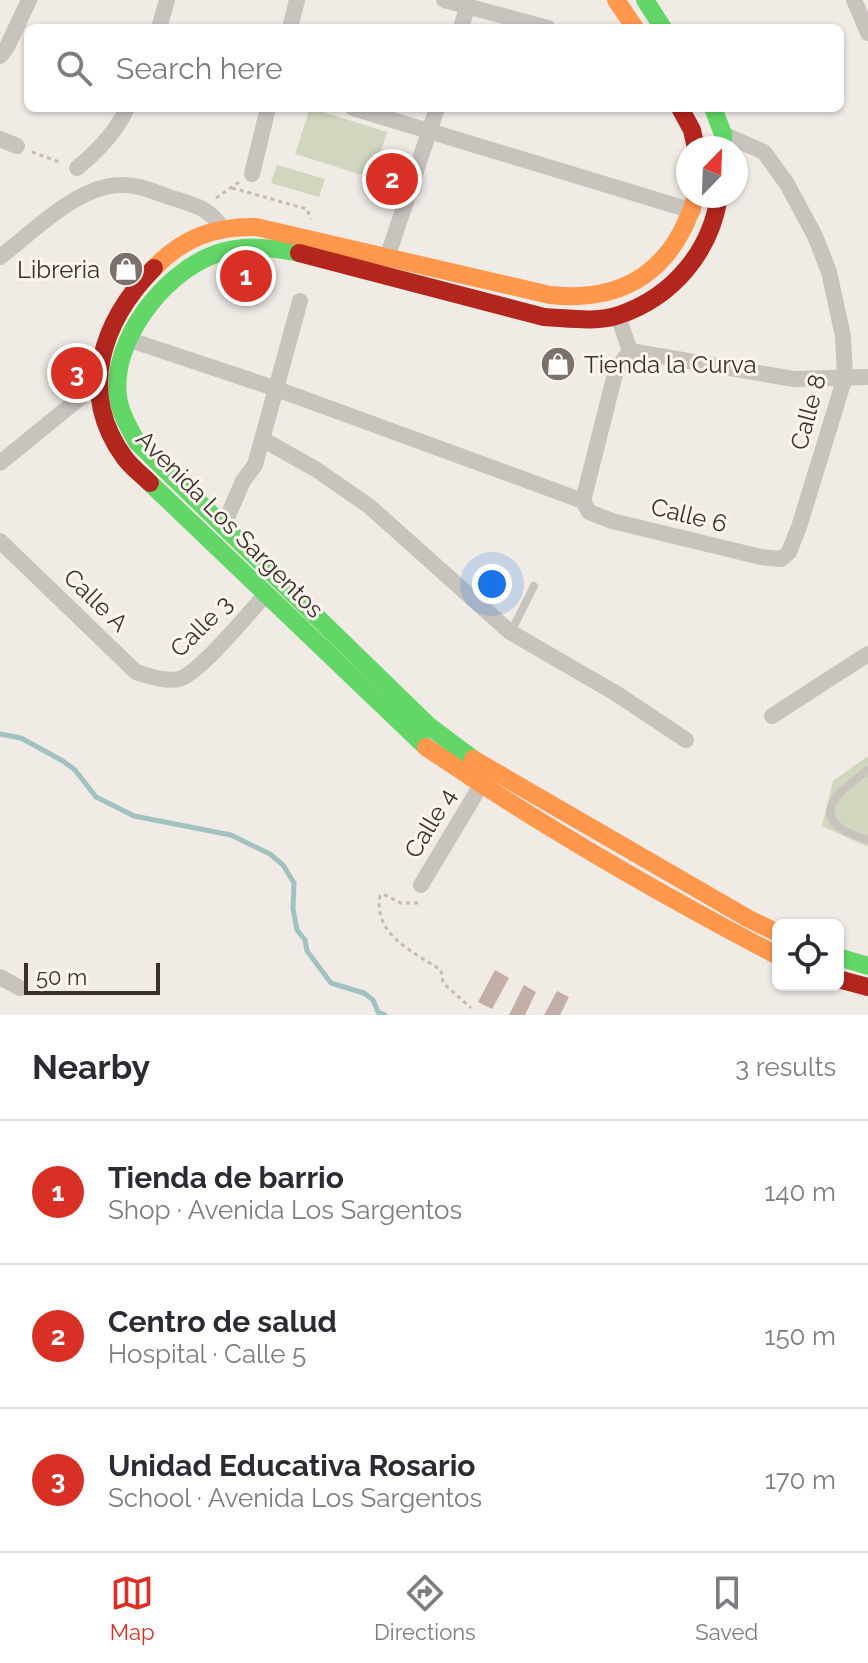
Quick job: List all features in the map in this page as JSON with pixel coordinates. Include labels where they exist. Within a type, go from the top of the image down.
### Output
[{"type":"main road","points":[[616,0],[632,24]]},
{"type":"main road","points":[[645,0],[660,24]]},
{"type":"main road","points":[[682,112],[693,136]]},
{"type":"main road","points":[[714,112],[721,136]]},
{"type":"main road","name":"Avenida Los Sargentos","points":[[692,208],[671,251],[645,276],[623,288],[587,298],[550,295],[387,258],[306,246],[231,250],[207,257],[187,267],[154,300],[138,323],[119,365],[118,386],[124,420],[137,442],[485,777],[717,924],[772,953]]},
{"type":"main road","name":"Avenida Los Sargentos","points":[[717,208],[703,246],[682,278],[618,316],[582,319],[544,317],[306,246],[266,228],[221,227],[192,238],[171,252],[142,282],[108,336],[99,362],[98,388],[111,437],[125,459],[425,747],[772,930]]},
{"type":"main road","points":[[98,388],[118,386]]},
{"type":"main road","points":[[209,541],[224,525]]},
{"type":"main road","points":[[844,959],[868,966]]},
{"type":"main road","points":[[844,981],[868,987]]},
{"type":"street","points":[[0,56],[29,0]]},
{"type":"street","points":[[160,24],[167,0]]},
{"type":"street","points":[[291,24],[297,0]]},
{"type":"street","points":[[444,0],[532,24]]},
{"type":"street","points":[[854,0],[868,33]]},
{"type":"street","points":[[462,24],[467,8]]},
{"type":"street","points":[[77,168],[119,126],[125,112]]},
{"type":"street","points":[[252,174],[267,112]]},
{"type":"street","points":[[367,112],[676,199]]},
{"type":"street","points":[[387,258],[436,112]]},
{"type":"street","points":[[0,139],[17,146]]},
{"type":"street","name":"Calle 8","points":[[748,148],[764,152],[787,184],[815,236],[829,272],[843,336],[845,377],[808,501],[789,552]]},
{"type":"street","points":[[0,257],[77,198],[99,187],[124,184],[201,207],[221,227]]},
{"type":"street","points":[[224,525],[243,481],[255,465],[300,301]]},
{"type":"street","points":[[618,316],[630,351]]},
{"type":"street","name":"Calle 6","points":[[130,340],[274,388],[583,501],[589,512],[612,521],[761,557],[781,559],[789,552]]},
{"type":"street","points":[[630,351],[794,379],[818,381],[868,377]]},
{"type":"street","points":[[583,501],[616,370],[630,351]]},
{"type":"street","points":[[0,463],[87,392],[98,388]]},
{"type":"street","points":[[262,439],[317,470],[369,506],[510,632],[617,694],[686,740]]},
{"type":"street","name":"Calle A","points":[[0,541],[136,672],[166,680]]},
{"type":"street","name":"Calle 3","points":[[166,680],[181,679],[196,670],[265,595]]},
{"type":"street","points":[[772,716],[868,654]]},
{"type":"street","name":"Calle 4","points":[[421,885],[485,777]]},
{"type":"street","points":[[0,977],[20,988]]},
{"type":"lane","points":[[510,632],[534,586]]},
{"type":"lane","points":[[868,770],[836,797],[830,810],[839,828],[868,840]]},
{"type":"path","points":[[17,146],[77,168]]},
{"type":"path","points":[[201,207],[252,174]]},
{"type":"path","points":[[232,188],[307,209]]},
{"type":"path","points":[[421,885],[413,887],[418,903],[401,903],[383,894],[380,896],[379,910],[384,926],[402,944],[441,970],[443,983],[471,1008]]},
{"type":"green space","points":[[309,112],[323,112],[387,132],[372,178],[295,154]]},
{"type":"green space","points":[[277,165],[325,179],[319,197],[271,183]]},
{"type":"green space","points":[[868,756],[868,847],[822,826],[833,781]]},
{"type":"building","name":"Tienda la Curva","points":[[576,358],[570,378],[541,368],[543,360]]},
{"type":"building","points":[[495,970],[509,978],[492,1009],[478,1002]]},
{"type":"building","points":[[524,985],[536,992],[525,1015],[509,1015]]},
{"type":"building","points":[[557,991],[569,997],[560,1015],[544,1015]]},
{"type":"waterway","points":[[0,734],[21,738],[63,761],[75,770],[96,797],[134,816],[231,835],[270,854],[283,865],[294,883],[293,909],[297,930],[305,940],[307,951],[331,983],[364,993],[373,1000],[378,1012],[385,1015]]},
{"type":"traffic: fast","points":[[645,0],[660,24]]},
{"type":"traffic: fast","points":[[715,112],[723,136]]},
{"type":"traffic: fast","points":[[299,253],[267,248],[234,249],[194,264],[159,293],[144,312],[123,353],[118,375],[118,396],[125,420],[137,442],[429,726],[473,759]]},
{"type":"traffic: fast","points":[[150,483],[426,747]]},
{"type":"traffic: fast","points":[[844,959],[868,966]]},
{"type":"traffic: slow","points":[[616,0],[632,24]]},
{"type":"traffic: slow","points":[[154,268],[176,249],[200,236],[226,229],[256,227],[550,295],[577,296],[602,293],[643,276],[660,262],[675,243],[692,208]]},
{"type":"traffic: slow","points":[[426,747],[599,857],[772,953]]},
{"type":"traffic: slow","points":[[473,759],[772,930]]},
{"type":"traffic: jam","points":[[682,112],[693,136]]},
{"type":"traffic: jam","points":[[299,253],[544,317],[601,319],[638,307],[672,284],[698,253],[717,208]]},
{"type":"traffic: jam","points":[[150,483],[127,461],[110,432],[102,408],[99,383],[109,334],[121,311],[154,268]]},
{"type":"traffic: jam","points":[[844,981],[868,987]]},
{"type":"place","name":"Centro de salud","points":[[392,179]]},
{"type":"place","name":"Libreria","points":[[126,269]]},
{"type":"place","name":"Tienda de barrio","points":[[246,276]]},
{"type":"place","name":"Tienda la Curva","points":[[558,364]]},
{"type":"place","name":"Unidad Educativa Rosario","points":[[77,373]]}]
